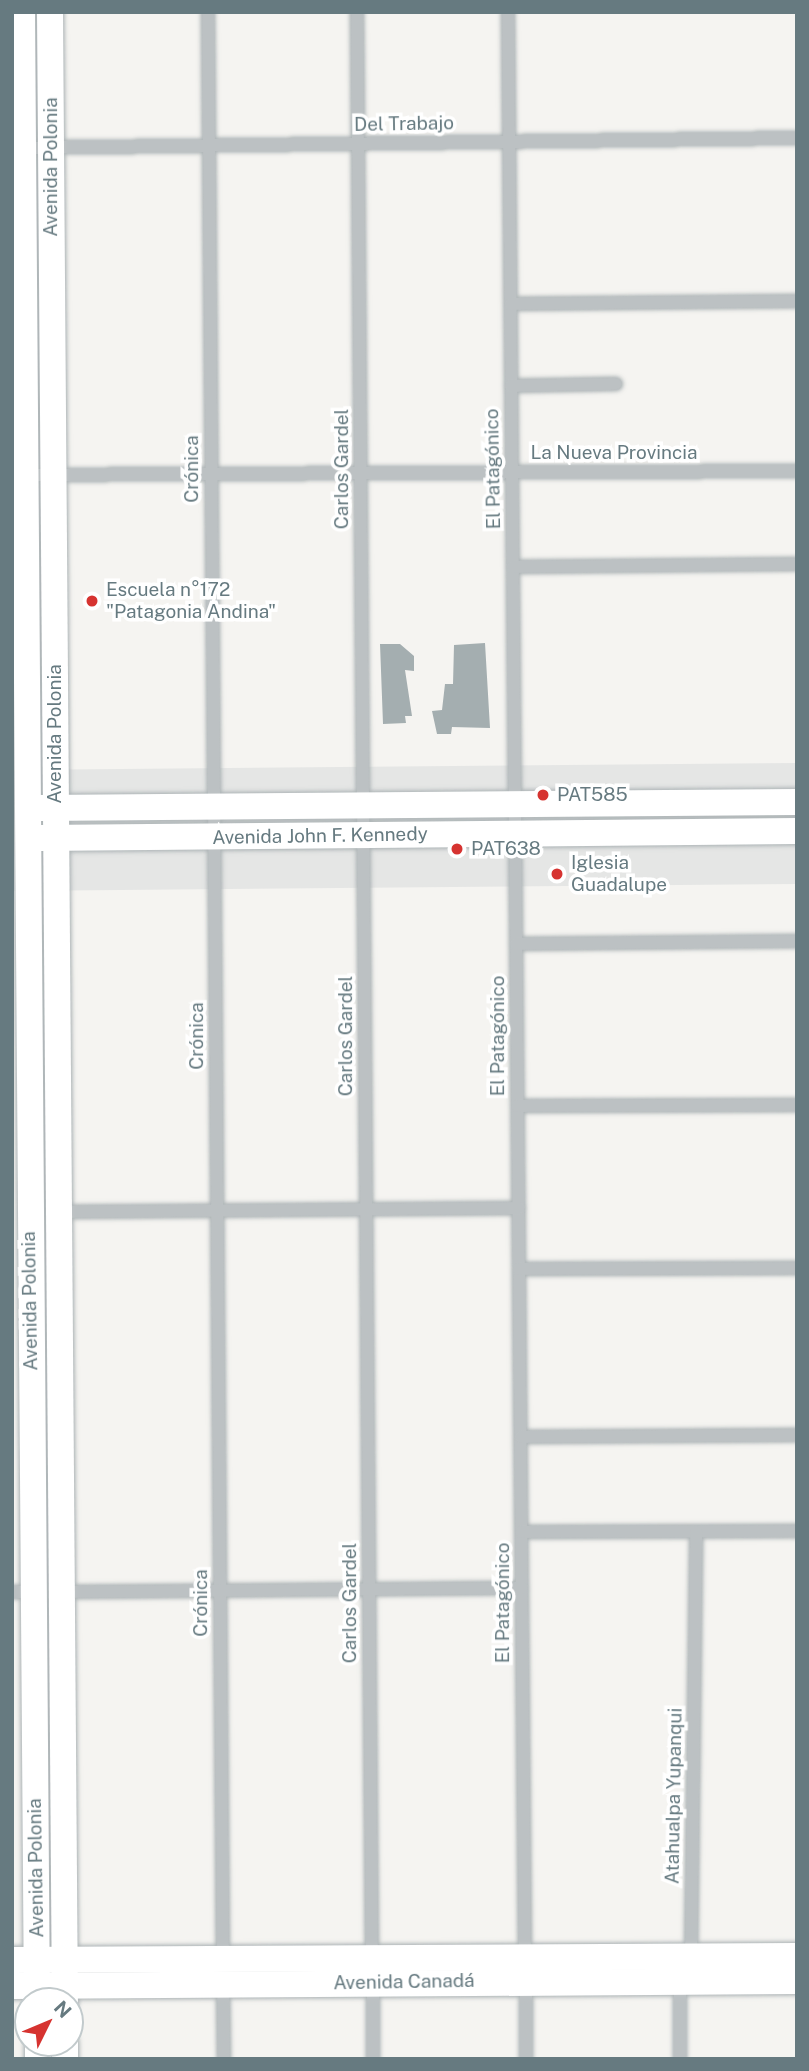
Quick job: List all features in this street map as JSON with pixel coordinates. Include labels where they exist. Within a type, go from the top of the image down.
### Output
[{"type":"main road","name":"Avenida Polonia","points":[[22,12],[17,148],[27,1979]]},
{"type":"main road","name":"Avenida Polonia","points":[[50,12],[65,1982]]},
{"type":"main road","name":"Avenida John F. Kennedy","points":[[19,808],[797,802]]},
{"type":"main road","name":"Avenida John F. Kennedy","points":[[19,839],[797,831]]},
{"type":"main road","name":"Avenida Canadá","points":[[27,1979],[65,1982],[223,1973],[685,1969],[797,1956]]},
{"type":"main road","name":"Avenida Canadá","points":[[685,1969],[797,1981]]},
{"type":"street","name":"Crónica","points":[[208,12],[224,2059]]},
{"type":"street","name":"Carlos Gardel","points":[[358,12],[373,2059]]},
{"type":"street","name":"El Patagónico","points":[[508,12],[526,2059]]},
{"type":"street","name":"Del Trabajo","points":[[17,148],[797,138]]},
{"type":"street","points":[[511,304],[797,301]]},
{"type":"street","points":[[511,386],[616,384]]},
{"type":"street","name":"La Nueva Provincia","points":[[18,475],[797,471]]},
{"type":"street","points":[[513,567],[797,564]]},
{"type":"street","points":[[516,944],[797,941]]},
{"type":"street","points":[[518,1106],[797,1104]]},
{"type":"street","points":[[21,1212],[519,1208]]},
{"type":"street","points":[[519,1269],[797,1268]]},
{"type":"street","points":[[521,1437],[797,1435]]},
{"type":"street","points":[[522,1532],[797,1531]]},
{"type":"street","name":"Atahualpa Yupanqui","points":[[680,2059],[685,1969],[696,1532]]},
{"type":"street","points":[[23,1592],[522,1588]]},
{"type":"shaded area","points":[[797,763],[797,884],[12,891],[12,770]]},
{"type":"building","points":[[485,643],[490,728],[452,727],[451,734],[437,734],[432,711],[442,710],[445,684],[453,684],[454,645]]},
{"type":"building","points":[[380,644],[400,644],[414,656],[414,671],[405,670],[412,716],[405,716],[406,723],[383,724]]},
{"type":"place","name":"Escuela n°172 \"Patagonia Andina\"","points":[[92,601]]},
{"type":"place","name":"PAT585","points":[[543,795]]},
{"type":"place","name":"PAT638","points":[[457,849]]},
{"type":"place","name":"Iglesia Guadalupe","points":[[557,874]]}]
